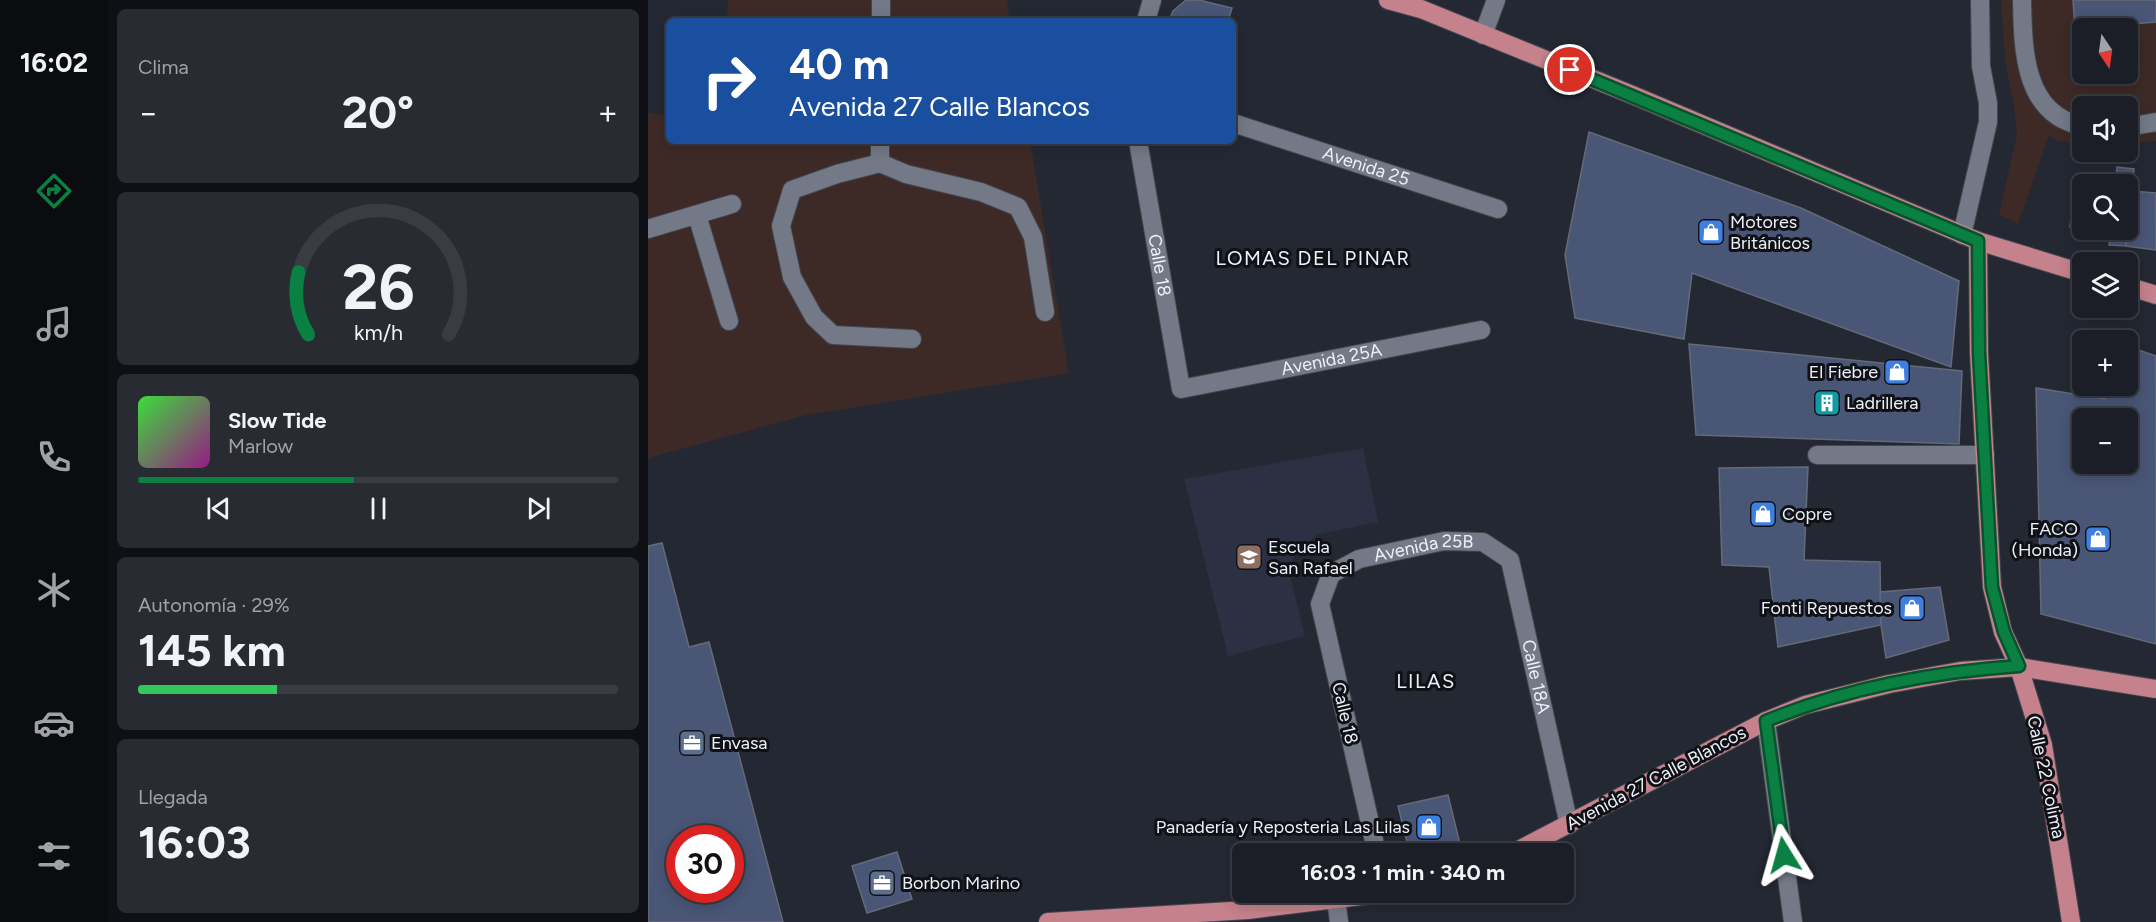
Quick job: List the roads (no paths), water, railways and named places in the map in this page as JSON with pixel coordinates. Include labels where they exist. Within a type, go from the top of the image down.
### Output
[{"type":"main road","points":[[1388,0],[1415,5],[1483,35],[1646,100],[1970,238],[2072,270]]},
{"type":"main road","name":"Calle 22 Colima","points":[[1970,238],[1992,587],[2004,632],[2019,666],[2043,745],[2071,922]]},
{"type":"main road","points":[[2138,289],[2156,295]]},
{"type":"main road","name":"Avenida 27 Calle Blancos","points":[[1533,843],[1766,721],[1805,705],[1889,684],[1960,671],[2019,666],[2156,689]]},
{"type":"main road","points":[[1048,922],[1248,910],[1304,903]]},
{"type":"street","points":[[881,0],[881,18]]},
{"type":"street","points":[[1147,18],[1152,0]]},
{"type":"street","points":[[1483,35],[1496,0]]},
{"type":"street","points":[[1970,238],[1988,122],[1988,103],[1982,66],[1980,0]]},
{"type":"street","points":[[2022,0],[2023,46],[2032,85],[2049,109],[2072,124]]},
{"type":"street","points":[[2138,125],[2156,122]]},
{"type":"street","name":"Avenida 25","points":[[1236,124],[1498,209]]},
{"type":"street","points":[[880,144],[880,164]]},
{"type":"street","name":"Calle 18","points":[[1139,144],[1181,389]]},
{"type":"street","points":[[912,339],[833,335],[814,317],[792,277],[781,226],[792,190],[837,174],[880,164],[906,174],[981,192],[1018,207],[1033,237],[1045,312]]},
{"type":"street","points":[[648,229],[732,204]]},
{"type":"street","points":[[697,215],[729,321]]},
{"type":"street","name":"Avenida 25A","points":[[1181,389],[1481,330]]},
{"type":"street","points":[[1817,455],[1985,455]]},
{"type":"street","name":"Avenida 25B","points":[[1331,574],[1359,559],[1444,541],[1483,542]]},
{"type":"street","name":"Calle 18A","points":[[1483,542],[1510,560],[1569,825]]},
{"type":"street","name":"Calle 18","points":[[1331,574],[1320,604],[1374,843]]},
{"type":"street","points":[[1766,721],[1793,922]]},
{"type":"street","points":[[1337,903],[1339,922]]},
{"type":"place","name":"Motores Británicos","points":[[1711,232]]},
{"type":"place","name":"El Fiebre","points":[[1897,372]]},
{"type":"place","name":"Ladrillera","points":[[1827,403]]},
{"type":"place","name":"Copre","points":[[1763,514]]},
{"type":"place","name":"FACO (Honda)","points":[[2098,539]]},
{"type":"place","name":"Escuela San Rafael","points":[[1249,557]]},
{"type":"place","name":"Fonti Repuestos","points":[[1912,608]]},
{"type":"place","name":"Envasa","points":[[692,743]]},
{"type":"place","name":"Panadería y Reposteria Las Lilas","points":[[1429,827]]},
{"type":"place","name":"Borbon Marino","points":[[882,883]]},
{"type":"district","name":"LOMAS DEL PINAR","points":[[1313,258]]},
{"type":"district","name":"LILAS","points":[[1426,681]]}]
